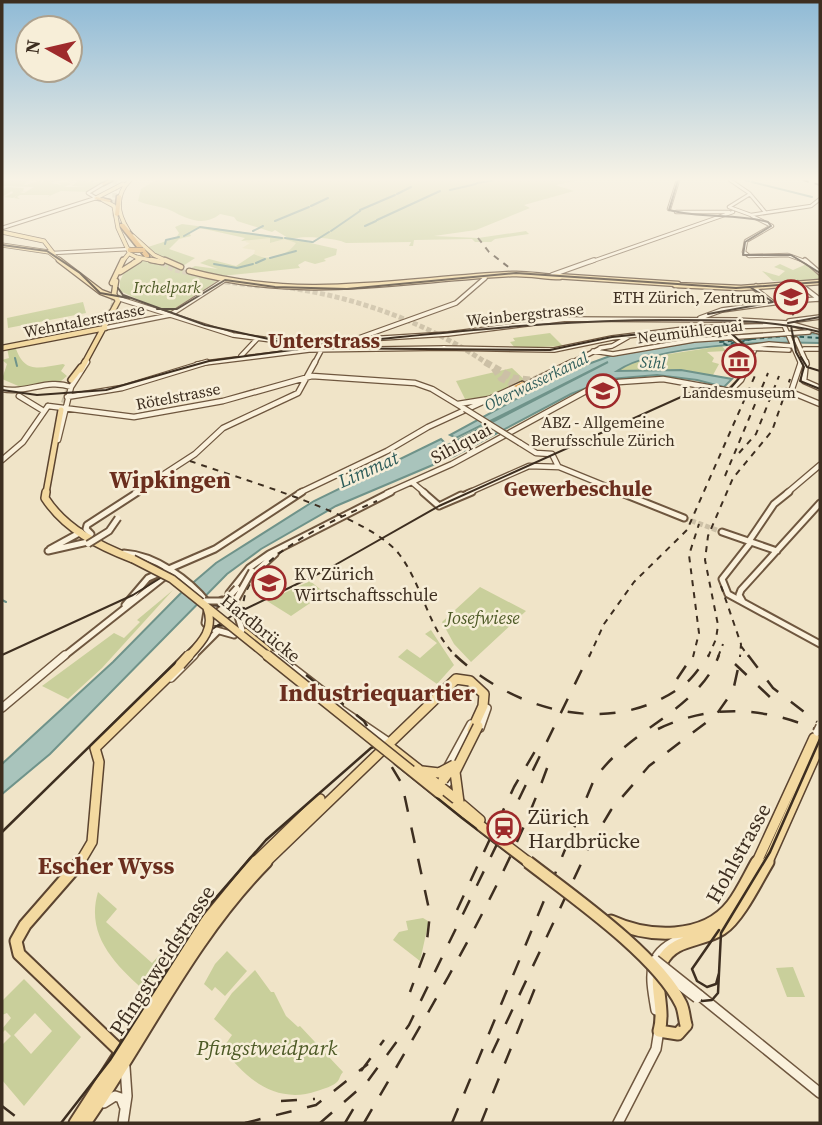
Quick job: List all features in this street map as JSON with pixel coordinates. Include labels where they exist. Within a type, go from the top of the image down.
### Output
[{"type":"highway","points":[[125,232],[133,249],[138,252]]},
{"type":"highway","points":[[126,232],[138,252]]},
{"type":"main road","points":[[11,232],[42,241],[91,283],[114,298]]},
{"type":"main road","points":[[123,232],[124,240],[132,249],[138,252],[180,267],[167,261],[138,252],[124,240]]},
{"type":"main road","points":[[129,232],[133,236],[138,252]]},
{"type":"main road","points":[[133,236],[138,252]]},
{"type":"main road","points":[[2,245],[52,251]]},
{"type":"main road","points":[[70,390],[102,330],[114,298],[119,271],[131,262],[138,252]]},
{"type":"main road","points":[[114,298],[119,271],[138,252]]},
{"type":"main road","points":[[114,298],[116,279],[138,252]]},
{"type":"main road","points":[[190,271],[225,280],[298,288],[379,288],[516,273],[736,288],[820,282]]},
{"type":"main road","points":[[81,369],[102,330]]},
{"type":"main road","points":[[70,390],[102,330]]},
{"type":"main road","name":"Wehntalerstrasse","points":[[2,348],[102,330]]},
{"type":"main road","points":[[63,409],[45,498],[55,515],[87,532]]},
{"type":"main road","points":[[47,490],[47,498],[55,511],[87,532]]},
{"type":"main road","name":"Hardbrücke","points":[[87,532],[122,554],[166,572],[440,784],[646,959],[680,997],[686,1014],[686,1025],[678,1034],[659,1031]]},
{"type":"main road","points":[[123,1062],[118,1049],[19,954],[16,944],[25,925],[80,865],[92,842],[99,762],[95,748],[180,665],[209,631],[212,618],[208,606]]},
{"type":"main road","name":"Hardbrücke","points":[[208,606],[238,633],[440,784],[459,802],[608,919],[629,929],[649,933],[675,932],[701,925],[729,909]]},
{"type":"main road","name":"Pfingstweidstrasse","points":[[85,1123],[214,921],[266,859],[460,676],[486,694]]},
{"type":"main road","points":[[440,784],[487,708],[486,694]]},
{"type":"main road","points":[[459,802],[453,788],[453,776],[477,723],[486,694]]},
{"type":"main road","name":"Hohlstrasse","points":[[659,1031],[662,1020],[659,978],[666,956],[681,943],[727,927],[776,838],[818,736]]},
{"type":"main road","points":[[418,769],[436,773],[454,765]]},
{"type":"main road","name":"Hohlstrasse","points":[[729,909],[776,838]]},
{"type":"main road","name":"Pfingstweidstrasse","points":[[75,1123],[123,1062]]},
{"type":"street","points":[[558,276],[607,255],[680,232]]},
{"type":"street","points":[[762,232],[745,244],[744,252],[749,256],[773,252],[794,257],[814,266],[820,273]]},
{"type":"street","points":[[52,251],[138,252]]},
{"type":"street","points":[[79,252],[138,252]]},
{"type":"street","points":[[353,341],[457,303],[485,278]]},
{"type":"street","points":[[169,316],[225,280]]},
{"type":"street","points":[[798,284],[819,299]]},
{"type":"street","points":[[754,287],[772,302]]},
{"type":"street","points":[[114,298],[251,341],[260,339]]},
{"type":"street","points":[[804,300],[819,299]]},
{"type":"street","points":[[703,318],[711,313],[788,301]]},
{"type":"street","points":[[169,316],[215,330],[304,348]]},
{"type":"street","name":"Wehntalerstrasse","points":[[102,330],[169,316]]},
{"type":"street","points":[[412,351],[439,348],[550,350],[681,330],[761,327],[820,317]]},
{"type":"street","name":"Weinbergstrasse","points":[[322,348],[353,341],[448,334],[563,319],[703,318],[783,324]]},
{"type":"street","points":[[793,323],[820,332]]},
{"type":"street","points":[[783,324],[794,333],[797,347],[809,367],[804,381],[820,388]]},
{"type":"street","points":[[761,327],[769,333]]},
{"type":"street","points":[[681,330],[693,333],[725,333],[736,337],[745,347],[747,359],[737,380]]},
{"type":"street","name":"Neumühlequai","points":[[595,351],[613,354],[809,330]]},
{"type":"street","points":[[579,359],[628,337]]},
{"type":"street","points":[[249,354],[251,341]]},
{"type":"street","name":"Weinbergstrasse","points":[[322,348],[353,341]]},
{"type":"street","points":[[329,347],[412,351],[445,348]]},
{"type":"street","points":[[745,347],[820,349]]},
{"type":"street","points":[[762,347],[796,355]]},
{"type":"street","points":[[797,347],[796,355],[801,365],[792,393],[820,404]]},
{"type":"street","points":[[59,384],[79,393],[123,387],[200,364],[249,354],[304,348],[355,348]]},
{"type":"street","points":[[61,547],[75,533],[87,532],[97,518],[113,511],[191,457],[223,428],[298,393],[309,377],[322,348]]},
{"type":"street","points":[[727,390],[737,380],[753,349]]},
{"type":"street","points":[[125,606],[137,588],[148,578],[221,545],[310,486],[387,451],[428,427],[595,351]]},
{"type":"street","points":[[236,357],[249,354]]},
{"type":"street","points":[[2,391],[21,393],[59,384],[69,379],[87,361]]},
{"type":"street","name":"Rötelstrasse","points":[[48,406],[136,417],[223,401],[309,377],[415,383],[458,404],[527,448]]},
{"type":"street","name":"Sihlquai","points":[[208,606],[226,597],[252,565],[352,509],[413,483],[600,386],[663,379],[727,390]]},
{"type":"street","points":[[458,404],[485,401],[517,387]]},
{"type":"street","points":[[27,400],[36,388]]},
{"type":"street","points":[[2,460],[23,442],[42,409],[70,390]]},
{"type":"street","points":[[63,409],[70,390]]},
{"type":"street","points":[[2,391],[24,396],[29,404],[58,409],[58,437]]},
{"type":"street","points":[[35,405],[42,409]]},
{"type":"street","points":[[527,448],[539,464]]},
{"type":"street","points":[[527,448],[552,454],[553,460]]},
{"type":"street","points":[[529,466],[535,458],[548,455],[558,466]]},
{"type":"street","points":[[820,465],[774,504],[722,579],[728,595],[820,644]]},
{"type":"street","points":[[413,483],[439,506],[529,466],[558,466],[684,518]]},
{"type":"street","points":[[743,602],[739,597],[740,590],[820,503]]},
{"type":"street","points":[[77,526],[113,511]]},
{"type":"street","points":[[48,551],[86,543],[100,536],[113,523],[113,511]]},
{"type":"street","points":[[722,531],[777,551]]},
{"type":"street","points":[[122,554],[134,552],[169,570],[185,582],[208,606],[211,621],[217,629]]},
{"type":"street","points":[[208,606],[225,601],[252,570],[277,552]]},
{"type":"street","points":[[154,586],[167,581],[208,606],[235,602],[252,575],[277,552]]},
{"type":"street","points":[[122,554],[149,569],[148,578]]},
{"type":"street","points":[[2,708],[125,606],[154,586],[169,570]]},
{"type":"street","points":[[238,633],[234,603],[252,570]]},
{"type":"street","points":[[137,588],[139,592],[145,593]]},
{"type":"street","points":[[155,689],[211,634],[205,620],[208,606]]},
{"type":"street","points":[[209,628],[238,633],[332,711],[340,709],[440,784]]},
{"type":"street","points":[[155,689],[182,670],[217,629]]},
{"type":"street","points":[[440,784],[464,759],[487,708]]},
{"type":"street","points":[[440,784],[471,725],[477,723]]},
{"type":"street","name":"Hohlstrasse","points":[[618,1123],[656,1049],[659,1031],[651,980],[654,956],[673,941],[721,922],[729,909]]},
{"type":"street","name":"Hardbrücke","points":[[596,912],[700,998]]},
{"type":"street","name":"Hardbrücke","points":[[646,959],[700,998]]},
{"type":"street","points":[[700,998],[820,1093]]},
{"type":"street","points":[[123,1062],[127,1096],[123,1122]]},
{"type":"street","points":[[97,1106],[111,1097],[118,1097],[124,1107],[123,1122]]},
{"type":"shaded area","points":[[257,235],[270,238],[270,243],[285,239],[297,243],[284,255],[260,257],[254,254],[255,250],[242,248],[250,243],[245,242]]},
{"type":"green space","points":[[189,232],[191,236],[179,239],[169,249],[195,258],[183,266],[159,257],[148,247],[176,238],[179,233]]},
{"type":"green space","points":[[220,232],[246,232],[288,238],[279,232],[458,232],[434,236],[478,238],[516,232],[529,234],[495,239],[491,242],[475,242],[472,239],[414,240],[413,246],[409,246],[411,242],[346,243],[328,238],[297,238],[293,239],[337,249],[336,255],[315,264],[305,261],[298,265],[300,268],[221,276],[189,269],[195,266],[218,269],[200,263],[209,259],[236,266],[254,254],[277,256],[296,243],[285,239],[270,243],[270,238],[241,241],[245,238]]},
{"type":"green space","name":"Irchelpark","points":[[142,261],[163,263],[217,281],[168,313],[120,291],[120,281],[127,266]]},
{"type":"green space","points":[[809,263],[820,275],[820,281],[773,281],[762,271],[779,276],[785,271],[774,267],[780,264],[793,270]]},
{"type":"green space","points":[[83,302],[86,313],[8,328],[7,318]]},
{"type":"green space","points":[[550,333],[563,346],[515,348],[510,342],[515,341],[513,338]]},
{"type":"green space","points":[[15,346],[28,365],[39,367],[63,364],[65,365],[61,371],[67,376],[61,381],[23,388],[2,379],[7,364],[2,360],[9,358],[7,348]]},
{"type":"green space","points":[[722,346],[726,351],[707,352],[714,358],[712,362],[719,364],[713,375],[663,369],[617,371],[643,358]]},
{"type":"green space","points":[[512,368],[528,383],[490,398],[465,399],[456,381]]},
{"type":"green space","points":[[310,581],[325,593],[291,616],[267,601]]},
{"type":"green space","name":"Josefwiese","points":[[480,587],[526,611],[471,662],[454,644],[442,622]]},
{"type":"green space","points":[[173,590],[102,668],[68,699],[42,686],[114,633],[124,638],[140,622],[137,620]]},
{"type":"green space","points":[[431,630],[454,665],[437,684],[398,657],[407,649],[420,658],[437,643],[425,634]]},
{"type":"green space","points":[[98,892],[117,909],[106,922],[152,963],[161,953],[166,957],[146,992],[114,960],[100,936],[95,908]]},
{"type":"green space","points":[[423,918],[428,921],[428,925],[420,961],[393,940],[399,932],[408,930],[406,921]]},
{"type":"green space","points":[[227,951],[247,971],[225,996],[215,987],[212,991],[204,984],[215,964]]},
{"type":"green space","points":[[793,967],[805,997],[787,997],[776,968]]},
{"type":"green space","name":"Pfingstweidpark","points":[[255,970],[271,992],[274,992],[286,1016],[300,1026],[343,1072],[336,1083],[302,1094],[275,1092],[241,1070],[223,1048],[232,1035],[214,1019],[232,993]]},
{"type":"green space","points":[[24,979],[81,1037],[24,1106],[2,1080],[2,1045],[11,1036],[5,1030],[2,1033],[2,1029],[11,1018],[7,1013],[2,1015],[2,1001]],"holes":[[[35,1013],[52,1031],[31,1054],[14,1035]]]},
{"type":"water","name":"Limmat","points":[[820,334],[820,343],[716,346],[659,355],[635,362],[617,371],[681,370],[732,379],[724,387],[697,380],[657,375],[610,379],[571,394],[454,456],[336,506],[261,549],[227,574],[50,754],[2,794],[2,764],[113,662],[181,593],[216,563],[314,501],[441,439],[446,444],[442,448],[608,362],[456,438],[450,435],[564,373],[610,356],[698,341]]},
{"type":"waterway","points":[[184,236],[190,232]]},
{"type":"waterway","points":[[241,232],[282,238]]},
{"type":"waterway","points":[[313,242],[328,232]]},
{"type":"waterway","points":[[165,244],[166,240],[179,237]]},
{"type":"waterway","points":[[285,238],[312,242]]},
{"type":"waterway","points":[[270,258],[296,251]]},
{"type":"waterway","points":[[256,263],[265,259]]},
{"type":"waterway","points":[[214,264],[237,268],[253,264]]},
{"type":"waterway","points":[[148,286],[154,287]]},
{"type":"waterway","points":[[15,358],[17,366]]},
{"type":"waterway","points":[[2,600],[6,602]]},
{"type":"ferry route","points":[[752,339],[785,336],[820,338]]},
{"type":"ferry route","points":[[735,342],[727,345],[720,342],[752,339]]},
{"type":"ferry route","points":[[740,342],[752,339]]},
{"type":"tunnel","points":[[147,256],[158,262]]},
{"type":"tunnel","points":[[155,260],[175,270],[231,282]]},
{"type":"tunnel","points":[[225,282],[260,286]]},
{"type":"tunnel","points":[[283,287],[338,297],[390,314],[440,336],[488,364]]},
{"type":"tunnel","points":[[106,320],[114,303],[111,292]]},
{"type":"tunnel","points":[[788,301],[804,300]]},
{"type":"tunnel","points":[[485,362],[513,378],[530,380]]},
{"type":"tunnel","points":[[522,384],[569,362],[565,364]]},
{"type":"tunnel","points":[[494,368],[501,378],[517,386]]},
{"type":"tunnel","points":[[61,410],[71,380]]},
{"type":"tunnel","points":[[684,518],[722,532]]},
{"type":"tram line","points":[[760,232],[745,242],[743,255],[791,255],[820,273]]},
{"type":"tram line","points":[[2,245],[47,251],[80,273],[100,293],[129,298]]},
{"type":"tram line","points":[[161,309],[177,309],[225,280],[275,287],[347,289],[516,273],[750,287]]},
{"type":"tram line","points":[[750,287],[820,282]]},
{"type":"tram line","points":[[708,314],[773,302],[750,287]]},
{"type":"tram line","points":[[118,288],[123,295],[161,309]]},
{"type":"tram line","points":[[157,309],[161,309]]},
{"type":"tram line","points":[[161,309],[205,325],[291,344]]},
{"type":"tram line","points":[[788,323],[820,317]]},
{"type":"tram line","points":[[368,340],[599,321],[713,320],[791,326]]},
{"type":"tram line","points":[[791,326],[820,332]]},
{"type":"tram line","points":[[791,326],[796,352],[804,367],[800,381],[820,389]]},
{"type":"tram line","points":[[2,390],[37,395],[106,390],[209,361],[307,348],[550,350],[612,337],[679,330],[731,333],[747,348],[750,357],[741,376],[728,391],[701,388],[439,506],[328,569],[233,615],[217,626]]},
{"type":"tram line","points":[[801,357],[807,367],[820,371]]},
{"type":"tram line","points":[[2,655],[133,595],[162,577],[171,577],[208,605],[244,608]]},
{"type":"tram line","points":[[217,626],[232,625],[272,657]]},
{"type":"tram line","points":[[181,657],[217,626]]},
{"type":"tram line","points":[[2,832],[183,655]]},
{"type":"tram line","points":[[269,655],[379,745]]},
{"type":"tram line","points":[[719,973],[721,933],[770,852],[820,739]]},
{"type":"tram line","points":[[61,1123],[110,1060],[207,908],[266,840],[371,748],[379,745]]},
{"type":"tram line","points":[[379,745],[387,748]]},
{"type":"tram line","points":[[379,745],[395,764],[462,818],[702,1001],[712,1000],[718,993],[719,973]]},
{"type":"tram line","points":[[719,930],[692,969],[697,981],[707,987],[716,984],[719,973]]},
{"type":"railway","points":[[478,238],[489,252],[511,269]]},
{"type":"railway","points":[[779,305],[792,313],[798,322]]},
{"type":"railway","points":[[589,657],[604,624],[634,582],[687,530],[757,371]]},
{"type":"railway","points":[[725,476],[768,373]]},
{"type":"railway","points":[[739,453],[756,434],[779,376]]},
{"type":"railway","points":[[709,655],[716,639],[718,625],[705,560],[708,536],[733,478],[772,431],[790,379]]},
{"type":"railway","points":[[190,461],[342,517]]},
{"type":"railway","points":[[342,517],[377,501]]},
{"type":"railway","points":[[283,657],[260,638],[246,621],[245,595],[255,577],[271,560],[292,544],[342,517]]},
{"type":"railway","points":[[342,517],[383,540],[399,554],[414,579],[439,634],[456,656]]},
{"type":"railway","points":[[693,657],[699,633],[689,555],[699,524]]},
{"type":"railway","points":[[721,586],[741,644],[740,657]]},
{"type":"railway","points":[[718,657],[723,644]]},
{"type":"railway","points":[[741,646],[749,657]]},
{"type":"railway","points":[[281,655],[364,721],[402,784],[430,914],[426,949],[410,992]]},
{"type":"railway","points":[[562,710],[589,655]]},
{"type":"railway","points":[[677,679],[693,655]]},
{"type":"railway","points":[[562,710],[597,714],[628,711],[657,701],[685,684],[709,655]]},
{"type":"railway","points":[[738,667],[741,655]]},
{"type":"railway","points":[[748,655],[773,688],[817,722]]},
{"type":"railway","points":[[456,656],[479,675],[506,691],[535,704],[562,710]]},
{"type":"railway","points":[[452,1123],[593,782],[623,748],[695,692],[709,675],[718,657]]},
{"type":"railway","points":[[735,664],[738,667]]},
{"type":"railway","points":[[718,712],[733,691],[738,667]]},
{"type":"railway","points":[[738,667],[773,700]]},
{"type":"railway","points":[[320,1123],[367,1082],[409,1025],[562,710]]},
{"type":"railway","points":[[492,1053],[589,847],[611,810],[649,766],[718,712]]},
{"type":"railway","points":[[658,729],[699,715],[718,712]]},
{"type":"railway","points":[[718,712],[759,713],[820,731]]},
{"type":"railway","points":[[457,910],[514,787],[541,741]]},
{"type":"railway","points":[[364,1123],[490,898],[533,805],[551,757]]},
{"type":"railway","points":[[481,1123],[537,983]]},
{"type":"railway","points":[[364,1067],[384,1040]]},
{"type":"railway","points":[[364,1067],[368,1064]]},
{"type":"railway","points":[[245,1123],[316,1105],[364,1067]]},
{"type":"railway","points":[[361,1071],[364,1067]]},
{"type":"railway","points":[[345,1123],[361,1096]]},
{"type":"railway","points":[[281,1101],[315,1099]]},
{"type":"railway","points":[[2,1106],[24,1123]]},
{"type":"place","name":"ETH Zürich, Zentrum","points":[[791,297]]},
{"type":"place","name":"Landesmuseum","points":[[739,361]]},
{"type":"place","name":"ABZ - Allgemeine Berufsschule Zürich","points":[[603,391]]},
{"type":"place","name":"KV Zürich Wirtschaftsschule","points":[[269,583]]},
{"type":"place","name":"Zürich Hardbrücke","points":[[504,828]]},
{"type":"district","name":"Unterstrass","points":[[324,340]]},
{"type":"district","name":"Wipkingen","points":[[170,479]]},
{"type":"district","name":"Gewerbeschule","points":[[578,488]]},
{"type":"district","name":"Industriequartier","points":[[377,692]]},
{"type":"district","name":"Escher Wyss","points":[[106,865]]},
{"type":"water label","name":"Sihl","points":[[653,362]]},
{"type":"water label","name":"Oberwasserkanal","points":[[536,381]]}]
